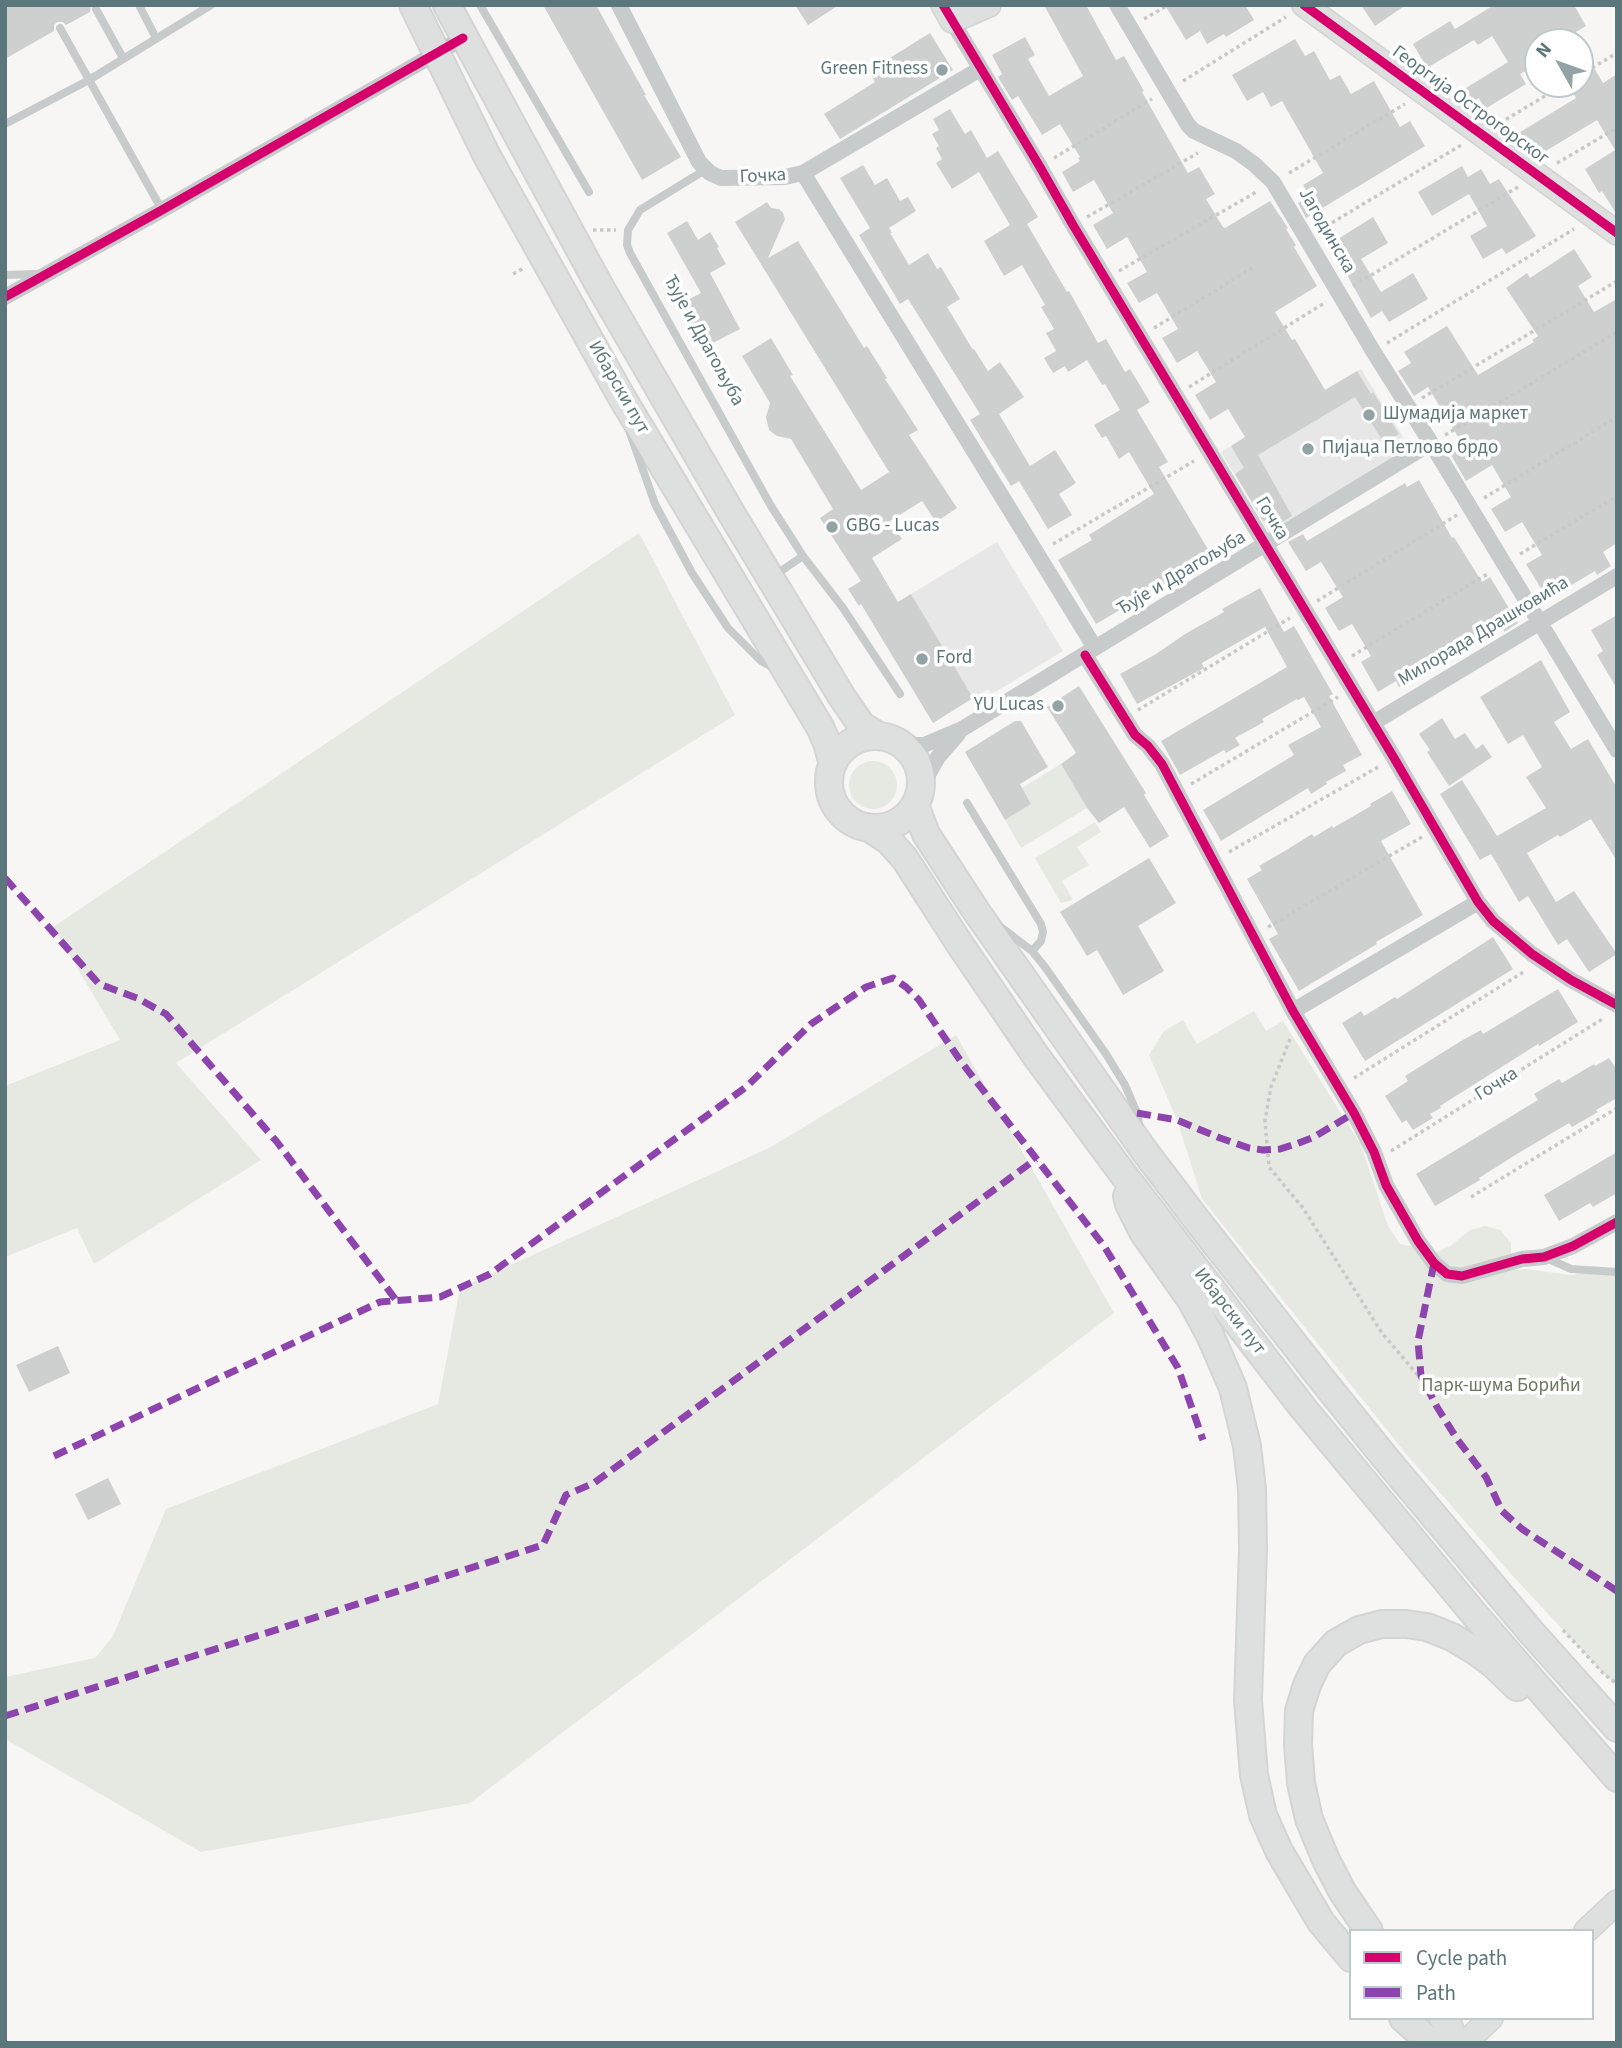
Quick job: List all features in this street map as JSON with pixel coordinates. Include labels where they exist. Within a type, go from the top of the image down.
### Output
[{"type":"main road","name":"Ибарски пут","points":[[413,5],[487,156],[621,396],[820,727],[833,764]]},
{"type":"main road","name":"Ибарски пут","points":[[447,5],[660,393],[770,578],[862,726],[887,738]]},
{"type":"main road","points":[[869,736],[887,738],[904,746],[912,754],[921,776],[918,796],[908,814],[890,825],[868,827],[857,824],[838,809],[833,799],[830,775],[833,764],[851,743],[869,736]]},
{"type":"main road","name":"Ибарски пут","points":[[918,796],[926,834],[976,911],[1143,1149],[1320,1377],[1524,1623],[1617,1728]]},
{"type":"main road","name":"Ибарски пут","points":[[868,827],[889,841],[905,859],[1036,1056],[1122,1174],[1303,1408],[1475,1615],[1617,1778]]},
{"type":"main road","points":[[1122,1174],[1129,1204],[1143,1232],[1191,1300],[1233,1388],[1247,1446],[1252,1489],[1253,1549],[1248,1700],[1254,1775],[1263,1815],[1279,1851],[1321,1922],[1349,1956]]},
{"type":"main road","points":[[1368,1929],[1342,1891],[1326,1860],[1309,1819],[1301,1783],[1299,1711],[1317,1664],[1336,1643],[1359,1630],[1382,1624],[1427,1627],[1475,1650],[1552,1720],[1559,1725],[1572,1727]]},
{"type":"main road","points":[[1403,2020],[1406,2043]]},
{"type":"main road","points":[[1405,2020],[1431,2043]]},
{"type":"main road","points":[[1444,2020],[1452,2043]]},
{"type":"street","points":[[619,5],[705,170]]},
{"type":"street","points":[[948,13],[989,5]]},
{"type":"street","name":"Јагодинска","points":[[1117,5],[1188,125],[1194,131],[1246,158],[1273,182],[1617,750]]},
{"type":"street","name":"Георгија Острогорског","points":[[1304,5],[1617,233]]},
{"type":"street","name":"Гочка","points":[[948,13],[1478,902],[1500,927],[1611,1011]]},
{"type":"street","points":[[5,297],[463,38]]},
{"type":"street","name":"Гочка","points":[[705,170],[728,179],[785,177],[803,173],[980,69]]},
{"type":"street","points":[[803,173],[1036,554],[1135,735],[1162,764],[1295,1014],[1339,1087],[1377,1160],[1386,1185],[1413,1234],[1433,1263],[1447,1274],[1462,1276],[1522,1259],[1544,1257],[1573,1246],[1617,1222]]},
{"type":"street","name":"Ђује и Драгољуба","points":[[887,738],[911,745],[924,745],[962,729],[1431,443]]},
{"type":"street","name":"Милорада Драшковића","points":[[1373,723],[1617,576]]},
{"type":"street","name":"Ђује и Драгољуба","points":[[918,796],[938,757],[962,729]]},
{"type":"street","points":[[1295,1014],[1478,902]]},
{"type":"street","points":[[1588,1929],[1617,1902]]},
{"type":"street","points":[[1465,2043],[1489,2020]]},
{"type":"lane","points":[[139,5],[156,38]]},
{"type":"lane","points":[[5,124],[89,80],[211,5]]},
{"type":"lane","points":[[480,5],[589,191]]},
{"type":"lane","points":[[96,9],[122,58]]},
{"type":"lane","points":[[60,28],[162,210]]},
{"type":"lane","points":[[628,230],[645,205],[705,170]]},
{"type":"lane","name":"Ђује и Драгољуба","points":[[628,230],[626,239],[630,253],[765,495],[803,556],[843,608],[900,694]]},
{"type":"lane","points":[[5,275],[46,274]]},
{"type":"lane","points":[[770,578],[803,556]]},
{"type":"lane","points":[[967,803],[1041,924],[1041,941],[1032,951]]},
{"type":"lane","points":[[976,911],[1019,940],[1045,967],[1125,1085],[1137,1113],[1143,1149]]},
{"type":"lane","points":[[1544,1257],[1570,1269],[1617,1272]]},
{"type":"path","points":[[1131,28],[1168,5]]},
{"type":"path","points":[[1040,167],[1304,5]]},
{"type":"path","points":[[1594,67],[1617,53]]},
{"type":"path","points":[[1105,279],[1424,93]]},
{"type":"path","points":[[1306,239],[1542,98]]},
{"type":"path","points":[[1176,395],[1617,128]]},
{"type":"path","points":[[1073,225],[1217,141]]},
{"type":"path","points":[[1373,351],[1594,217]]},
{"type":"path","points":[[584,234],[591,230],[628,230]]},
{"type":"path","points":[[1140,337],[1254,267]]},
{"type":"path","points":[[1408,407],[1617,281]]},
{"type":"path","points":[[1431,443],[1617,332]]},
{"type":"path","points":[[1125,718],[1617,417]]},
{"type":"path","points":[[1036,554],[1210,451]]},
{"type":"path","points":[[1338,664],[1617,496]]},
{"type":"path","points":[[1177,792],[1352,688]]},
{"type":"path","points":[[1213,860],[1394,758]]},
{"type":"path","points":[[1253,936],[1436,829]]},
{"type":"path","points":[[1339,1087],[1542,961]]},
{"type":"path","points":[[1295,1014],[1286,1052],[1270,1087],[1265,1121],[1269,1167],[1303,1208],[1382,1333],[1427,1386]]},
{"type":"path","points":[[1471,1197],[1617,1108]]},
{"type":"path","points":[[1604,1674],[1617,1684]]},
{"type":"shaded area","name":"Пијаца Петлово брдо","points":[[1361,369],[1403,437],[1388,445],[1395,457],[1269,532],[1221,452]]},
{"type":"shaded area","points":[[997,542],[1063,651],[992,694],[988,689],[933,723],[870,619]]},
{"type":"green space","points":[[639,533],[735,715],[176,1063],[261,1160],[94,1264],[77,1228],[5,1257],[5,1086],[120,1040],[53,927]]},
{"type":"green space","points":[[873,761],[890,768],[897,785],[890,802],[873,809],[856,802],[849,785],[856,768]]},
{"type":"green space","points":[[1061,764],[1087,808],[1021,848],[1005,820],[1031,804],[1022,788]]},
{"type":"green space","points":[[1095,822],[1101,832],[1077,847],[1089,865],[1062,881],[1073,900],[1061,903],[1035,858]]},
{"type":"green space","name":"Парк-шума Борићи","points":[[1254,1011],[1266,1031],[1283,1021],[1361,1145],[1388,1226],[1400,1244],[1437,1252],[1450,1246],[1470,1230],[1485,1226],[1500,1230],[1511,1243],[1511,1254],[1502,1271],[1525,1269],[1572,1275],[1599,1271],[1617,1272],[1617,1685],[1510,1573],[1407,1455],[1202,1199],[1177,1120],[1149,1055],[1164,1031],[1183,1020],[1197,1044]]},
{"type":"green space","points":[[956,1035],[1114,1313],[470,1803],[201,1852],[5,1739],[5,1677],[95,1658],[113,1636],[166,1509],[438,1404],[460,1288],[771,1147]]},
{"type":"building","points":[[5,5],[91,5],[90,12],[66,25],[57,22],[54,31],[5,59]]},
{"type":"building","points":[[543,5],[596,5],[681,157],[642,180]]},
{"type":"building","points":[[795,5],[839,5],[808,25]]},
{"type":"building","points":[[1044,5],[1086,5],[1116,60],[1124,56],[1188,173],[1199,167],[1215,194],[1206,199],[1223,227],[1270,201],[1288,228],[1286,229],[1296,245],[1294,247],[1317,286],[1275,312],[1292,340],[1295,339],[1325,390],[1357,371],[1399,434],[1384,443],[1355,397],[1258,455],[1292,516],[1269,530],[1235,474],[1244,468],[1231,446],[1245,437],[1228,409],[1210,420],[1195,395],[1216,382],[1197,351],[1177,363],[1162,338],[1178,329],[1157,293],[1139,303],[1127,283],[1147,272],[1127,237],[1107,249],[1093,225],[1113,213],[1094,180],[1073,192],[1062,172],[1080,161],[1080,157],[1060,124],[1042,135],[1018,96],[1012,100],[998,77],[1002,74],[992,55],[1025,37],[1035,55],[1028,59],[1049,96],[1083,76]]},
{"type":"building","points":[[1165,5],[1245,5],[1254,20],[1226,37],[1224,34],[1207,44],[1200,31],[1186,40]]},
{"type":"building","points":[[1361,5],[1406,5],[1375,26]]},
{"type":"building","points":[[1494,5],[1574,5],[1586,26],[1524,28],[1524,72],[1520,74],[1524,85],[1485,109],[1479,98],[1466,106],[1458,93],[1508,62],[1492,36],[1478,45],[1474,40],[1427,68],[1413,44],[1450,21],[1455,29]]},
{"type":"building","points":[[930,33],[953,70],[840,139],[824,114],[875,82],[869,71]]},
{"type":"building","points":[[1295,39],[1305,56],[1314,51],[1330,80],[1340,75],[1351,94],[1374,81],[1400,127],[1410,121],[1425,146],[1306,218],[1298,203],[1310,196],[1303,185],[1323,173],[1282,101],[1271,107],[1263,92],[1247,101],[1232,75]]},
{"type":"building","points":[[1594,68],[1603,83],[1617,74],[1617,215],[1602,191],[1599,193],[1585,169],[1615,150],[1597,120],[1536,157],[1526,150],[1517,134],[1576,98],[1594,98]]},
{"type":"building","points":[[950,109],[965,134],[971,130],[987,158],[998,151],[1038,217],[1027,224],[1067,292],[1069,291],[1098,343],[1106,339],[1125,372],[1130,369],[1150,402],[1137,410],[1168,462],[1159,467],[1212,556],[1096,624],[1058,560],[1092,540],[1089,535],[1154,494],[1129,452],[1119,459],[1106,436],[1102,438],[1094,425],[1120,410],[1087,360],[1068,372],[1065,366],[1053,373],[1044,358],[1056,351],[1046,333],[1054,329],[1041,307],[1045,305],[1022,265],[1004,276],[984,241],[1010,225],[979,172],[952,189],[936,163],[942,159],[932,134],[939,130],[933,119]]},
{"type":"building","points":[[863,165],[875,185],[887,178],[900,201],[908,197],[916,211],[889,228],[909,265],[928,253],[937,269],[941,267],[960,299],[947,307],[973,350],[988,371],[1000,362],[1024,397],[999,414],[1030,466],[1055,450],[1076,483],[1059,494],[1072,515],[1048,529],[1019,481],[1011,486],[970,420],[980,414],[908,299],[900,304],[859,235],[870,228],[840,178]]},
{"type":"building","points":[[1462,166],[1468,177],[1481,169],[1490,184],[1499,179],[1536,236],[1506,254],[1502,248],[1483,259],[1470,236],[1487,226],[1469,194],[1432,216],[1418,192]]},
{"type":"building","points":[[767,202],[771,208],[779,209],[785,219],[768,258],[798,241],[918,430],[909,435],[957,508],[936,522],[922,501],[890,521],[902,539],[872,558],[898,602],[911,594],[973,698],[933,723],[861,604],[859,606],[848,589],[861,581],[820,518],[833,509],[791,439],[777,436],[769,430],[766,417],[770,403],[742,356],[771,338],[793,375],[790,376],[861,490],[889,472],[735,222]]},
{"type":"building","points":[[1373,217],[1388,243],[1361,259],[1381,292],[1413,273],[1428,299],[1389,322],[1382,311],[1371,318],[1330,244]]},
{"type":"building","points":[[687,221],[698,240],[710,232],[719,247],[717,248],[726,264],[710,273],[740,329],[705,347],[682,303],[701,293],[667,233]]},
{"type":"building","points":[[1574,249],[1592,277],[1578,286],[1594,312],[1617,299],[1617,543],[1603,552],[1611,566],[1597,575],[1595,571],[1565,589],[1560,580],[1542,590],[1526,564],[1542,555],[1522,522],[1505,532],[1491,509],[1511,497],[1492,465],[1466,481],[1447,448],[1460,440],[1428,387],[1414,396],[1398,371],[1411,363],[1404,352],[1447,326],[1478,375],[1534,342],[1532,340],[1538,336],[1506,288],[1527,273],[1530,278]]},
{"type":"building","points":[[1419,480],[1452,538],[1454,537],[1482,582],[1490,577],[1518,623],[1504,632],[1503,628],[1399,687],[1396,681],[1378,692],[1361,662],[1371,656],[1352,624],[1339,631],[1325,608],[1343,597],[1321,562],[1306,571],[1288,542],[1303,534],[1307,541],[1405,483],[1407,487]]},
{"type":"building","points":[[1260,588],[1284,632],[1294,626],[1333,694],[1329,696],[1362,755],[1343,765],[1346,771],[1311,794],[1308,788],[1221,841],[1203,810],[1294,755],[1288,745],[1321,727],[1304,697],[1262,719],[1264,722],[1235,738],[1240,745],[1226,753],[1224,750],[1180,775],[1161,741],[1287,667],[1265,627],[1202,663],[1204,668],[1137,704],[1120,674]]},
{"type":"building","points":[[1617,615],[1617,689],[1597,655],[1603,651],[1591,630]]},
{"type":"building","points":[[1541,660],[1570,712],[1554,722],[1571,749],[1588,739],[1617,788],[1617,861],[1591,819],[1527,853],[1556,902],[1574,891],[1617,954],[1589,972],[1567,939],[1558,945],[1528,896],[1519,902],[1491,854],[1480,860],[1440,794],[1462,780],[1497,836],[1546,808],[1526,777],[1542,767],[1523,735],[1508,744],[1480,697]]},
{"type":"building","points":[[1079,686],[1146,793],[1144,795],[1169,836],[1150,848],[1124,807],[1099,823],[1061,764],[1076,753],[1047,707]]},
{"type":"building","points":[[1442,718],[1455,739],[1465,733],[1476,749],[1483,744],[1492,757],[1449,786],[1419,734]]},
{"type":"building","points":[[1015,721],[1021,721],[1048,767],[1020,784],[1031,804],[1005,820],[965,752]]},
{"type":"building","points":[[1392,791],[1411,824],[1381,841],[1423,915],[1299,991],[1269,939],[1278,934],[1247,879],[1262,870],[1259,866],[1312,834],[1314,837],[1332,826],[1333,828]]},
{"type":"building","points":[[1149,858],[1176,903],[1138,926],[1164,971],[1123,995],[1097,950],[1087,956],[1060,912]]},
{"type":"building","points":[[1493,937],[1513,969],[1365,1061],[1342,1023],[1361,1011],[1364,1016],[1395,997],[1397,999]]},
{"type":"building","points":[[1558,989],[1578,1022],[1440,1106],[1441,1108],[1430,1114],[1433,1118],[1413,1130],[1406,1120],[1402,1123],[1385,1096],[1408,1081],[1405,1076],[1461,1041],[1481,1030],[1483,1034]]},
{"type":"building","points":[[1609,1058],[1617,1070],[1617,1098],[1572,1127],[1569,1123],[1435,1206],[1416,1174],[1538,1100],[1534,1094],[1559,1079],[1562,1083]]},
{"type":"building","points":[[1617,1152],[1617,1193],[1593,1207],[1590,1203],[1559,1221],[1544,1195]]},
{"type":"building","points":[[58,1346],[70,1373],[29,1392],[16,1365]]},
{"type":"building","points":[[108,1478],[121,1504],[88,1520],[75,1494]]},
{"type":"marked path","points":[[5,878],[99,984],[137,998],[166,1014],[277,1142],[396,1300]]},
{"type":"marked path","points":[[54,1456],[380,1302],[440,1297],[490,1274],[746,1087],[811,1024],[866,987],[893,978],[919,1000],[962,1063],[1104,1246],[1178,1368],[1203,1440]]},
{"type":"marked path","points":[[1137,1113],[1177,1120],[1220,1138],[1263,1150],[1280,1149],[1314,1137],[1354,1113]]},
{"type":"marked path","points":[[5,1716],[543,1545],[566,1495],[594,1483],[1036,1159]]},
{"type":"marked path","points":[[1434,1263],[1418,1341],[1421,1376],[1437,1407],[1486,1477],[1502,1511],[1522,1529],[1617,1591]]},
{"type":"cycle path","points":[[943,5],[1478,902],[1493,921],[1532,954],[1571,980],[1617,1005]]},
{"type":"cycle path","points":[[1304,5],[1617,233]]},
{"type":"cycle path","points":[[5,297],[463,38]]},
{"type":"cycle path","points":[[1085,655],[1135,735],[1162,764],[1293,1011],[1354,1113],[1374,1152],[1386,1185],[1434,1263],[1447,1274],[1462,1276],[1522,1259],[1544,1257],[1573,1246],[1617,1222]]},
{"type":"place","name":"Green Fitness","points":[[942,70]]},
{"type":"place","name":"Шумадија маркет","points":[[1369,415]]},
{"type":"place","name":"Пијаца Петлово брдо","points":[[1308,449]]},
{"type":"place","name":"GBG - Lucas","points":[[832,527]]},
{"type":"place","name":"Ford","points":[[922,659]]},
{"type":"place","name":"YU Lucas","points":[[1058,706]]}]
